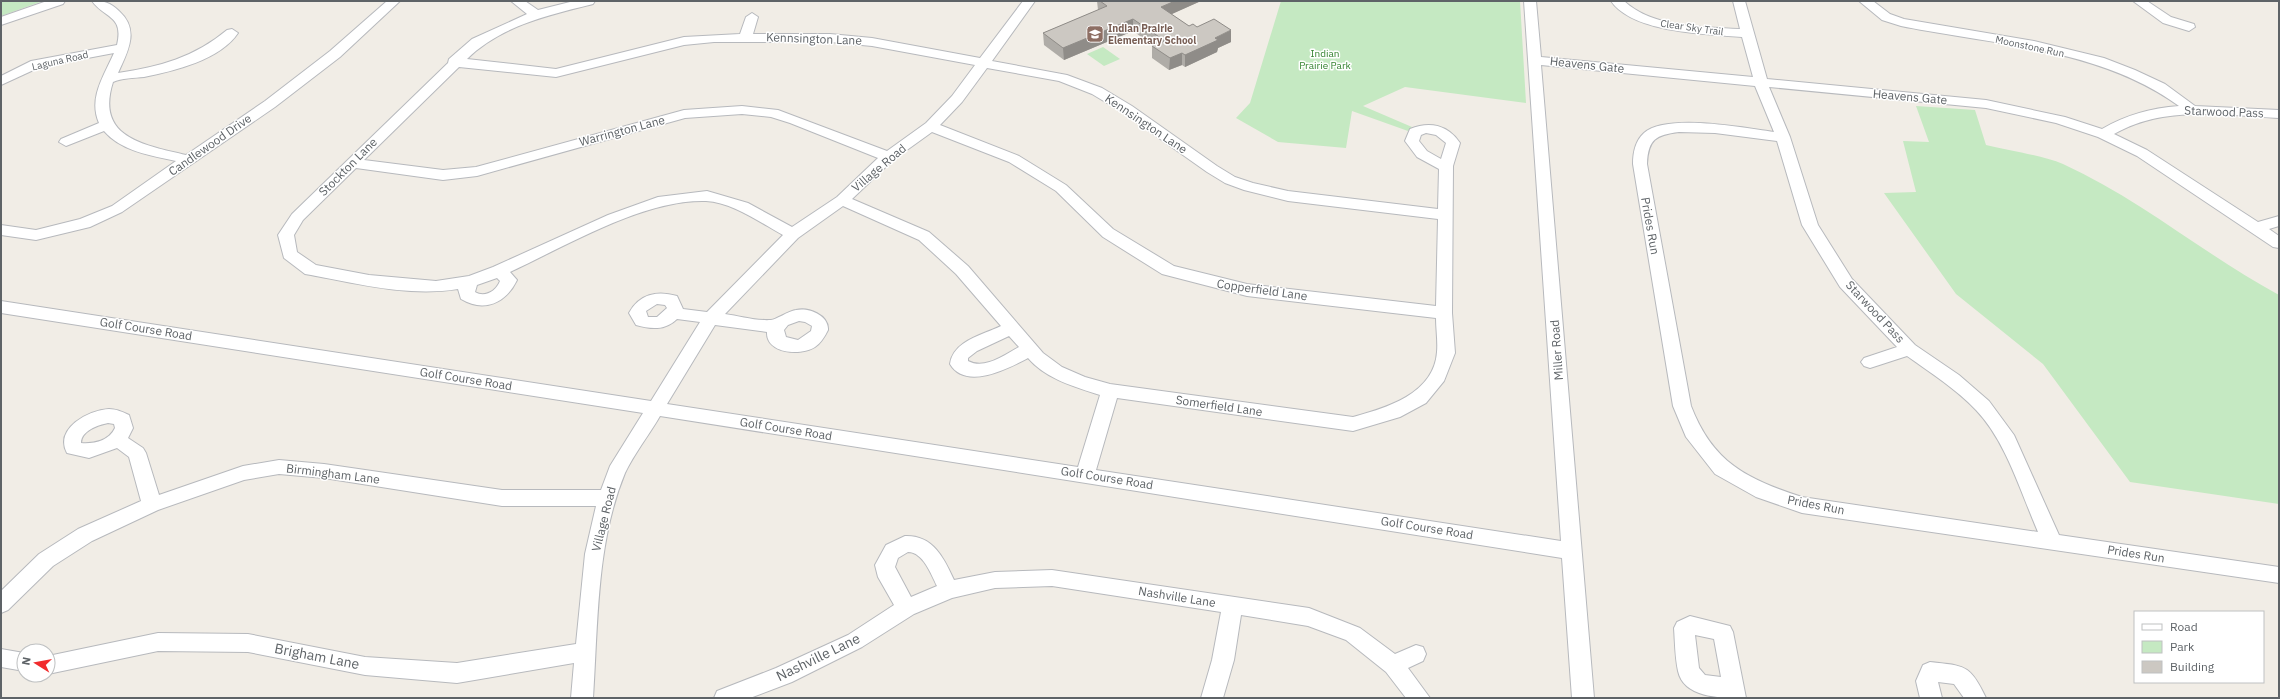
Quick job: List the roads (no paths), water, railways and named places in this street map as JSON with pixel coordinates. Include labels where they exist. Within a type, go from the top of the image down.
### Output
[{"type":"street","points":[[1,21],[59,1]]},
{"type":"street","points":[[98,1],[114,13],[124,26],[121,48],[108,78],[100,106],[106,126],[130,144],[189,160]]},
{"type":"street","name":"Candlewood Drive","points":[[1,230],[36,235],[85,223],[117,209],[270,104],[335,54],[394,1]]},
{"type":"street","points":[[517,1],[536,14]]},
{"type":"street","name":"Stockton Lane","points":[[588,1],[536,14],[477,42],[454,62],[297,217],[286,235],[290,254],[310,270],[369,280],[436,287],[471,281],[499,271],[614,218],[663,200],[707,196],[742,206],[793,234]]},
{"type":"street","name":"Village Road","points":[[582,698],[592,565],[606,498],[617,471],[710,318],[793,234],[842,200],[888,157],[931,126],[957,99],[1029,1]]},
{"type":"street","name":"Miller Road","points":[[1530,1],[1583,698]]},
{"type":"street","name":"Clear Sky Trail","points":[[1617,1],[1628,13],[1658,23],[1749,34]]},
{"type":"street","name":"Starwood Pass","points":[[1739,1],[1749,34],[1761,84],[1783,137],[1800,199],[1810,225],[1846,283],[1909,349],[1953,380],[1983,406],[2005,435],[2052,541]]},
{"type":"street","name":"Moonstone Run","points":[[1865,1],[1886,17],[1901,22],[2033,45],[2090,59],[2127,72],[2160,87],[2190,108]]},
{"type":"street","points":[[2139,1],[2167,20],[2189,28]]},
{"type":"street","name":"Kennsington Lane","points":[[746,38],[752,16]]},
{"type":"street","points":[[108,78],[154,71],[193,60],[217,46],[232,33]]},
{"type":"street","name":"Kennsington Lane","points":[[454,62],[556,73],[684,41],[746,38],[830,38],[872,42],[1062,78],[1097,91],[1127,109],[1212,169],[1230,180],[1249,187],[1288,196],[1446,215]]},
{"type":"street","name":"Laguna Road","points":[[1,81],[36,64],[121,48]]},
{"type":"street","name":"Heavens Gate","points":[[1535,60],[1761,84],[1986,104],[2052,118],[2103,134],[2172,172],[2279,243]]},
{"type":"street","name":"Starwood Pass","points":[[2103,134],[2120,122],[2190,108],[2279,114]]},
{"type":"street","name":"Warrington Lane","points":[[352,163],[443,175],[477,171],[684,114],[742,110],[773,113],[795,120],[888,157]]},
{"type":"street","points":[[66,142],[106,126]]},
{"type":"street","name":"Copperfield Lane","points":[[931,126],[1014,159],[1061,188],[1108,233],[1168,270],[1206,281],[1247,290],[1444,313]]},
{"type":"street","name":"Prides Run","points":[[1783,137],[1697,128],[1671,128],[1651,134],[1640,148],[1640,164],[1682,406],[1692,432],[1722,469],[1763,492],[1802,505],[2279,575]]},
{"type":"street","name":"Somerfield Lane","points":[[842,200],[924,236],[962,270],[1030,349],[1056,371],[1080,382],[1110,391],[1353,424],[1394,412],[1420,398],[1438,376],[1446,353],[1444,313],[1446,166]]},
{"type":"street","points":[[2256,228],[2279,221]]},
{"type":"street","points":[[471,281],[466,288],[467,295],[472,300],[483,301],[494,299],[507,287],[509,280],[499,271]]},
{"type":"street","name":"Golf Course Road","points":[[1,307],[1572,551]]},
{"type":"street","points":[[673,313],[776,327]]},
{"type":"street","points":[[1012,328],[965,351],[960,355],[959,364],[974,372],[985,371],[1030,349]]},
{"type":"street","points":[[1870,362],[1909,349]]},
{"type":"street","points":[[1085,475],[1110,391]]},
{"type":"street","points":[[117,439],[138,453],[147,483],[151,505]]},
{"type":"street","name":"Birmingham Lane","points":[[1,604],[46,560],[85,535],[151,505],[244,473],[279,467],[324,471],[502,498],[606,498]]},
{"type":"street","points":[[906,608],[885,568],[886,559],[895,549],[907,544],[922,546],[931,555],[949,590]]},
{"type":"street","name":"Nashville Lane","points":[[724,698],[784,675],[855,641],[906,608],[949,590],[995,580],[1052,578],[1309,617],[1353,634],[1393,665],[1419,698]]},
{"type":"street","points":[[1212,698],[1223,660],[1232,606]]},
{"type":"street","name":"Brigham Lane","points":[[56,663],[158,642],[248,643],[365,666],[457,673],[586,652]]},
{"type":"street","points":[[1393,665],[1416,654]]},
{"type":"street","points":[[1,658],[16,661]]},
{"type":"street","points":[[1931,698],[1927,681],[1930,672],[1960,675],[1971,689],[1975,698]]},
{"type":"place","name":"Indian Prairie Elementary School","points":[[1095,34]]},
{"type":"park label","name":"Indian Prairie Park","points":[[1325,58]]}]
